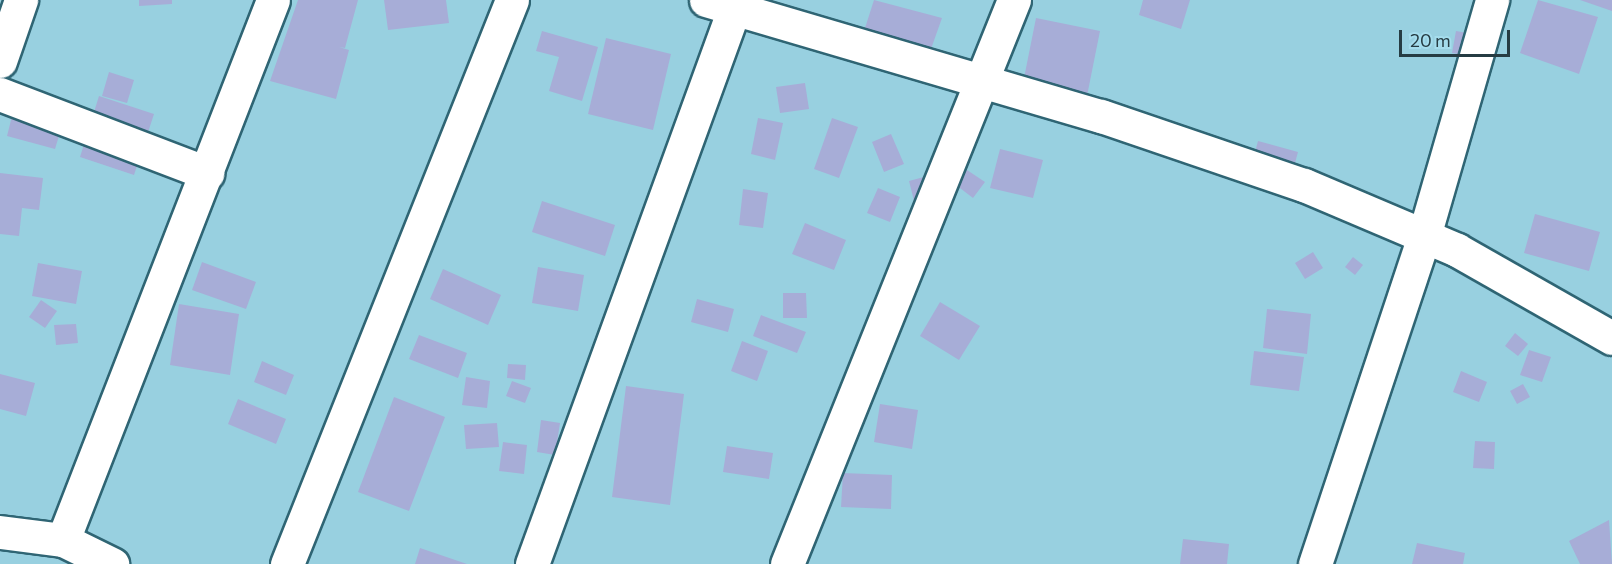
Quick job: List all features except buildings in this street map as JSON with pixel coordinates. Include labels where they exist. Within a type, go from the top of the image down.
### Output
[{"type":"street","points":[[0,61],[21,0]]},
{"type":"street","points":[[63,540],[273,0]]},
{"type":"street","points":[[287,564],[512,0]]},
{"type":"street","points":[[786,564],[1014,0]]},
{"type":"street","points":[[1315,564],[1424,236],[1492,0]]},
{"type":"street","points":[[532,564],[720,4],[982,81],[1304,185],[1424,236],[1612,338]]},
{"type":"street","points":[[0,94],[207,173]]},
{"type":"street","points":[[0,532],[63,540],[112,564]]}]
